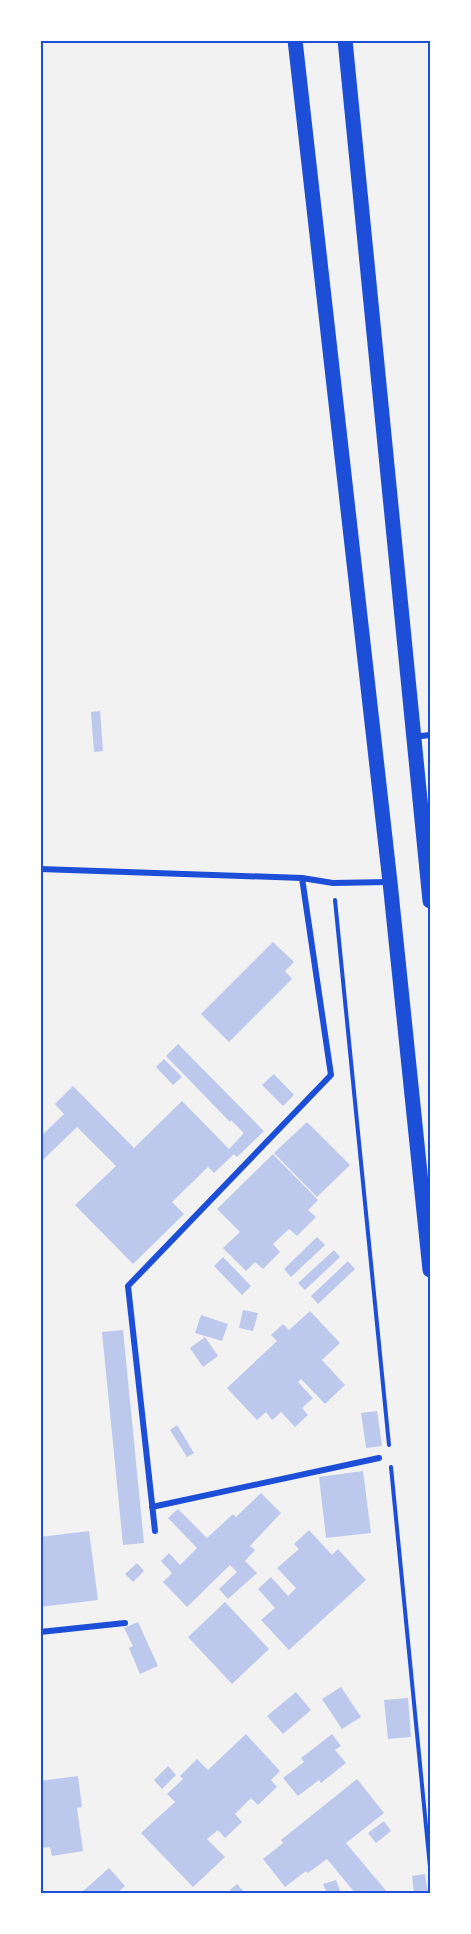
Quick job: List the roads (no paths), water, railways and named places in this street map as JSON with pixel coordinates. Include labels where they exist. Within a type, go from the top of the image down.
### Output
[{"type":"main road","points":[[295,40],[390,882],[430,1270]]},
{"type":"main road","points":[[345,40],[430,892]]},
{"type":"street","points":[[413,737],[430,735]]},
{"type":"street","points":[[40,869],[302,878],[333,883],[390,882]]},
{"type":"street","points":[[155,1531],[128,1286],[331,1075],[302,878]]},
{"type":"street","points":[[152,1507],[380,1458]]},
{"type":"street","points":[[40,1632],[125,1623]]}]
